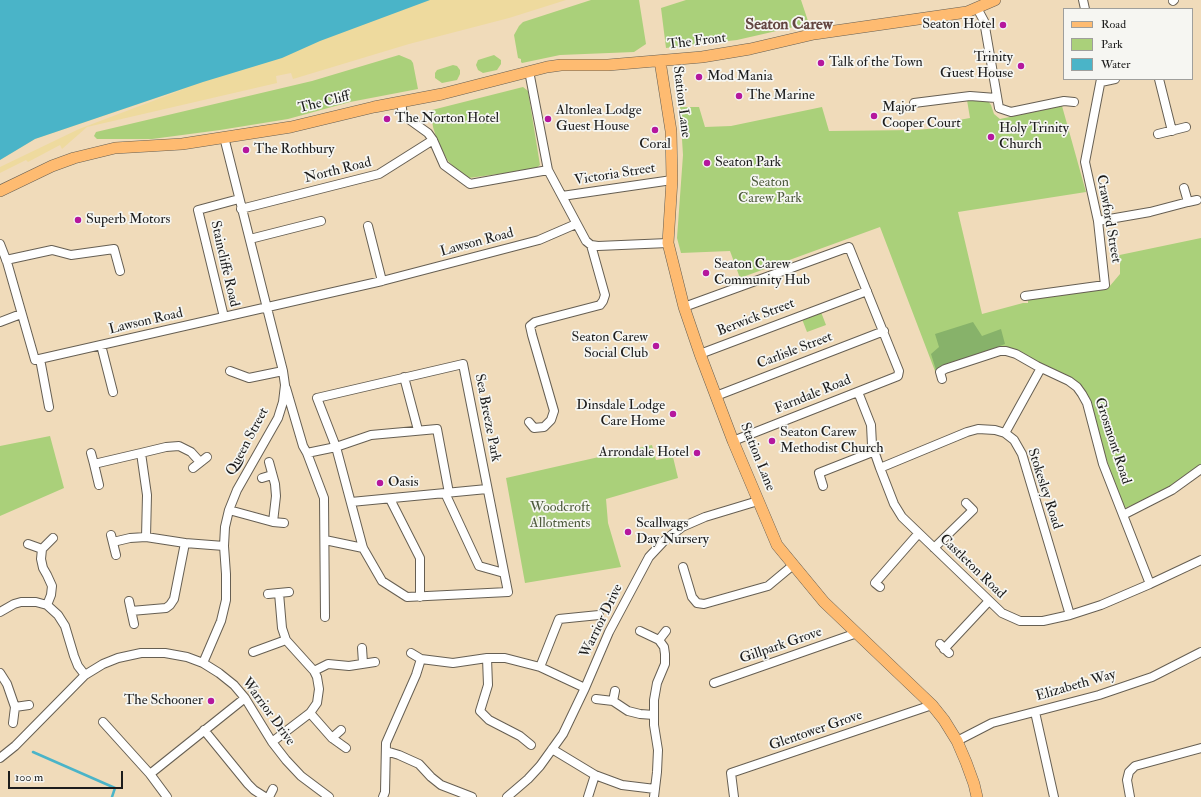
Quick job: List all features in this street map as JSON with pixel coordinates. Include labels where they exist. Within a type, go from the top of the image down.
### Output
[{"type":"main road","name":"The Front","points":[[660,61],[734,52],[814,34],[967,12],[980,4],[995,0]]},
{"type":"main road","name":"The Cliff","points":[[0,190],[52,166],[74,158],[115,148],[182,144],[291,127],[350,112],[442,94],[529,71],[561,65],[608,65],[660,61]]},
{"type":"main road","name":"Station Lane","points":[[660,61],[671,131],[672,180],[668,242],[684,307],[700,354],[758,501],[777,545],[792,566],[824,602],[932,705],[944,720],[957,741],[974,784],[977,797]]},
{"type":"street","points":[[980,4],[999,108],[1011,112],[1064,101],[1074,102]]},
{"type":"street","points":[[529,71],[548,170],[586,241],[591,245],[598,246],[668,242]]},
{"type":"street","name":"Crawford Street","points":[[1026,296],[1105,285],[1098,221],[1085,162],[1101,80]]},
{"type":"street","points":[[1159,80],[1172,130]]},
{"type":"street","points":[[914,103],[970,96],[996,98]]},
{"type":"street","points":[[401,102],[403,115],[428,133],[433,140],[444,165],[470,184],[548,170]]},
{"type":"street","points":[[1158,134],[1186,127]]},
{"type":"street","name":"Queen Street","points":[[203,663],[221,621],[226,600],[224,546],[225,527],[229,510],[237,490],[278,418],[283,402],[285,385],[283,371],[224,137]]},
{"type":"street","name":"North Road","points":[[241,209],[379,174],[433,140]]},
{"type":"street","name":"Victoria Street","points":[[562,196],[672,180]]},
{"type":"street","points":[[1184,188],[1188,202]]},
{"type":"street","name":"Staincliffe Road","points":[[224,317],[198,210],[239,199]]},
{"type":"street","points":[[1098,221],[1150,212],[1197,200]]},
{"type":"street","points":[[250,239],[321,221]]},
{"type":"street","name":"Lawson Road","points":[[40,359],[382,281],[540,240],[576,224]]},
{"type":"street","points":[[368,226],[382,281]]},
{"type":"street","points":[[0,244],[4,263],[35,360],[40,359],[50,407]]},
{"type":"street","points":[[530,422],[534,428],[544,427],[551,420],[554,411],[530,326],[535,322],[600,305],[603,301],[604,295],[591,245]]},
{"type":"street","points":[[684,307],[849,247],[884,331]]},
{"type":"street","points":[[4,263],[52,250],[71,255],[114,249],[120,271]]},
{"type":"street","name":"Berwick Street","points":[[700,354],[867,291]]},
{"type":"street","points":[[0,322],[21,314]]},
{"type":"street","name":"Farndale Road","points":[[734,441],[898,376],[899,371],[884,331]]},
{"type":"street","name":"Carlisle Street","points":[[716,396],[884,331]]},
{"type":"street","points":[[101,345],[113,392]]},
{"type":"street","name":"Grosmont Road","points":[[942,379],[940,372],[945,369],[1000,351],[1016,354],[1069,381],[1082,394],[1089,408],[1103,464],[1150,584]]},
{"type":"street","name":"Sea Breeze Park","points":[[462,364],[508,592],[407,597],[382,581],[363,548],[336,447],[317,398],[404,377],[462,364]]},
{"type":"street","points":[[880,468],[967,432],[978,429],[989,429],[1005,433],[1041,368]]},
{"type":"street","points":[[230,371],[249,378],[283,371]]},
{"type":"street","points":[[404,377],[418,430]]},
{"type":"street","points":[[285,385],[303,446],[324,498],[325,618]]},
{"type":"street","name":"Castleton Road","points":[[858,392],[871,425],[872,445],[874,451],[894,504],[902,518],[988,602],[1002,613],[1020,621],[1043,622],[1070,615],[1101,605],[1201,560]]},
{"type":"street","points":[[307,453],[336,447],[371,435],[437,429],[447,493],[479,566],[504,573]]},
{"type":"street","name":"Stokesley Road","points":[[1005,433],[1014,440],[1022,454],[1070,615]]},
{"type":"street","points":[[94,464],[166,447],[179,446],[190,452],[200,462]]},
{"type":"street","points":[[823,486],[819,473],[874,451]]},
{"type":"street","points":[[91,452],[99,485]]},
{"type":"street","points":[[141,453],[147,496],[146,537]]},
{"type":"street","points":[[193,468],[207,457]]},
{"type":"street","points":[[269,462],[275,484],[276,496],[273,522]]},
{"type":"street","points":[[1123,515],[1172,490],[1201,469]]},
{"type":"street","points":[[262,478],[272,475]]},
{"type":"street","points":[[351,502],[487,489]]},
{"type":"street","points":[[390,499],[420,558],[420,597]]},
{"type":"street","name":"Warrior Drive","points":[[507,797],[528,779],[562,734],[585,688],[612,626],[650,557],[664,541],[682,527],[705,517],[758,501]]},
{"type":"street","points":[[934,548],[973,510],[966,503]]},
{"type":"street","points":[[229,510],[273,522],[284,523]]},
{"type":"street","points":[[880,588],[875,583],[918,534]]},
{"type":"street","points":[[116,555],[112,539],[146,537],[184,543],[224,546]]},
{"type":"street","points":[[47,605],[52,586],[43,568],[41,559],[42,549],[53,538]]},
{"type":"street","points":[[324,540],[363,548]]},
{"type":"street","points":[[131,611],[166,608],[170,605],[174,599],[184,543]]},
{"type":"street","points":[[28,544],[42,549]]},
{"type":"street","points":[[683,567],[692,597],[697,603],[704,604],[768,586],[792,566]]},
{"type":"street","points":[[268,594],[290,592]]},
{"type":"street","points":[[272,742],[310,713],[317,702],[319,689],[317,677],[314,671],[286,640],[282,628],[279,593]]},
{"type":"street","points":[[129,601],[134,624]]},
{"type":"street","points":[[0,612],[20,602],[36,602],[47,605],[58,615],[65,626],[78,666],[85,675]]},
{"type":"street","points":[[944,649],[988,602]]},
{"type":"street","points":[[540,667],[559,619],[599,615]]},
{"type":"street","points":[[552,749],[595,775],[622,785],[655,793],[658,750],[654,700],[657,683],[665,664],[666,654],[664,647],[659,640],[640,631]]},
{"type":"street","points":[[659,640],[666,631]]},
{"type":"street","name":"Gillpark Grove","points":[[714,682],[857,634]]},
{"type":"street","points":[[254,652],[286,640]]},
{"type":"street","points":[[362,648],[364,663]]},
{"type":"street","name":"Elizabeth Way","points":[[957,741],[992,723],[1099,695],[1152,677],[1201,652]]},
{"type":"street","name":"Warrior Drive","points":[[0,758],[15,746],[85,675],[103,664],[118,658],[141,653],[165,653],[187,657],[203,663],[234,685],[245,698],[272,742],[286,760],[301,776],[329,797]]},
{"type":"street","points":[[411,653],[421,659],[453,663],[487,658],[505,658],[540,667],[585,688]]},
{"type":"street","points":[[487,658],[488,685],[480,711],[489,720],[520,736],[531,745]]},
{"type":"street","points":[[383,797],[385,792],[386,743],[416,676],[421,659]]},
{"type":"street","points":[[314,671],[328,664],[349,666],[375,662]]},
{"type":"street","points":[[0,673],[7,684],[15,706],[13,722]]},
{"type":"street","points":[[612,702],[616,691]]},
{"type":"street","points":[[150,774],[245,698]]},
{"type":"street","points":[[596,699],[612,702],[628,711],[654,715]]},
{"type":"street","points":[[15,706],[29,705]]},
{"type":"street","name":"Glentower Grove","points":[[734,797],[731,773],[932,705]]},
{"type":"street","points":[[1035,712],[1054,797]]},
{"type":"street","points":[[310,713],[332,738],[346,748]]},
{"type":"street","points":[[103,722],[150,774],[167,797]]},
{"type":"street","points":[[204,730],[248,784],[264,797]]},
{"type":"street","points":[[332,738],[341,730]]},
{"type":"street","points":[[1130,797],[1127,780],[1129,772],[1134,766],[1201,748]]},
{"type":"street","points":[[386,751],[419,764],[441,785],[458,794],[472,797]]},
{"type":"street","points":[[588,797],[595,775]]},
{"type":"street","points":[[269,797],[274,789]]},
{"type":"green space","points":[[591,0],[639,0],[646,44],[634,52],[560,55],[521,62],[521,59],[518,58],[514,35],[523,22]]},
{"type":"green space","points":[[686,0],[801,0],[808,21],[806,22],[807,24],[737,40],[666,48],[661,8]]},
{"type":"green space","points":[[399,55],[411,60],[413,63],[418,89],[350,102],[288,119],[220,130],[152,139],[97,139],[94,136],[96,132],[312,81]]},
{"type":"green space","points":[[494,55],[501,60],[501,64],[497,70],[483,73],[478,70],[476,65],[478,60]]},
{"type":"green space","points":[[453,65],[457,66],[460,70],[457,80],[442,83],[435,78],[435,73],[437,70]]},
{"type":"green space","points":[[523,87],[528,91],[540,165],[535,169],[469,178],[460,173],[448,161],[437,140],[433,127],[432,110]]},
{"type":"green space","name":"Seaton Carew Park","points":[[967,100],[988,101],[994,114],[1000,119],[1062,106],[1086,192],[958,212],[982,314],[1028,303],[1028,299],[1109,287],[1120,274],[1120,261],[1110,257],[1201,238],[1201,465],[1172,488],[1123,509],[1083,387],[1040,365],[996,351],[935,371],[880,227],[740,278],[730,251],[681,253],[677,238],[683,155],[680,107],[699,107],[705,127],[731,126],[822,107],[829,131],[917,130],[937,128],[936,124],[970,118]]},
{"type":"green space","points":[[821,312],[826,325],[807,332],[802,319]]},
{"type":"green space","points":[[973,322],[982,336],[1001,329],[1005,344],[936,370],[931,354],[939,347],[935,334]]},
{"type":"green space","points":[[50,436],[64,488],[0,516],[0,446]]},
{"type":"green space","name":"Woodcroft Allotments","points":[[652,445],[656,460],[673,457],[678,478],[606,499],[608,523],[621,567],[525,583],[506,478]]},
{"type":"sand","points":[[0,0],[566,0],[509,18],[409,44],[293,79],[291,73],[276,76],[277,83],[87,127],[62,149],[60,145],[28,162],[26,160],[0,173],[0,167],[79,129],[187,88],[35,139],[0,160]]},
{"type":"water","points":[[0,0],[430,0],[320,41],[282,58],[203,82],[35,139],[0,160]]},
{"type":"waterway","points":[[33,752],[115,788],[112,797]]},
{"type":"place","name":"Seaton Hotel","points":[[1003,25]]},
{"type":"place","name":"Talk of the Town","points":[[821,63]]},
{"type":"place","name":"Trinity Guest House","points":[[1021,66]]},
{"type":"place","name":"Mod Mania","points":[[699,77]]},
{"type":"place","name":"The Marine","points":[[739,96]]},
{"type":"place","name":"Major Cooper Court","points":[[874,116]]},
{"type":"place","name":"The Norton Hotel","points":[[387,119]]},
{"type":"place","name":"Altonlea Lodge Guest House","points":[[548,119]]},
{"type":"place","name":"Coral","points":[[655,130]]},
{"type":"place","name":"Holy Trinity Church","points":[[991,137]]},
{"type":"place","name":"The Rothbury","points":[[246,150]]},
{"type":"place","name":"Seaton Park","points":[[707,163]]},
{"type":"place","name":"Superb Motors","points":[[78,220]]},
{"type":"place","name":"Seaton Carew Community Hub","points":[[706,273]]},
{"type":"place","name":"Seaton Carew Social Club","points":[[656,346]]},
{"type":"place","name":"Dinsdale Lodge Care Home","points":[[673,414]]},
{"type":"place","name":"Seaton Carew Methodist Church","points":[[772,441]]},
{"type":"place","name":"Arrondale Hotel","points":[[697,453]]},
{"type":"place","name":"Oasis","points":[[380,483]]},
{"type":"place","name":"Scallwags Day Nursery","points":[[628,532]]},
{"type":"place","name":"The Schooner","points":[[211,701]]},
{"type":"district","name":"Seaton Carew","points":[[789,26]]}]
